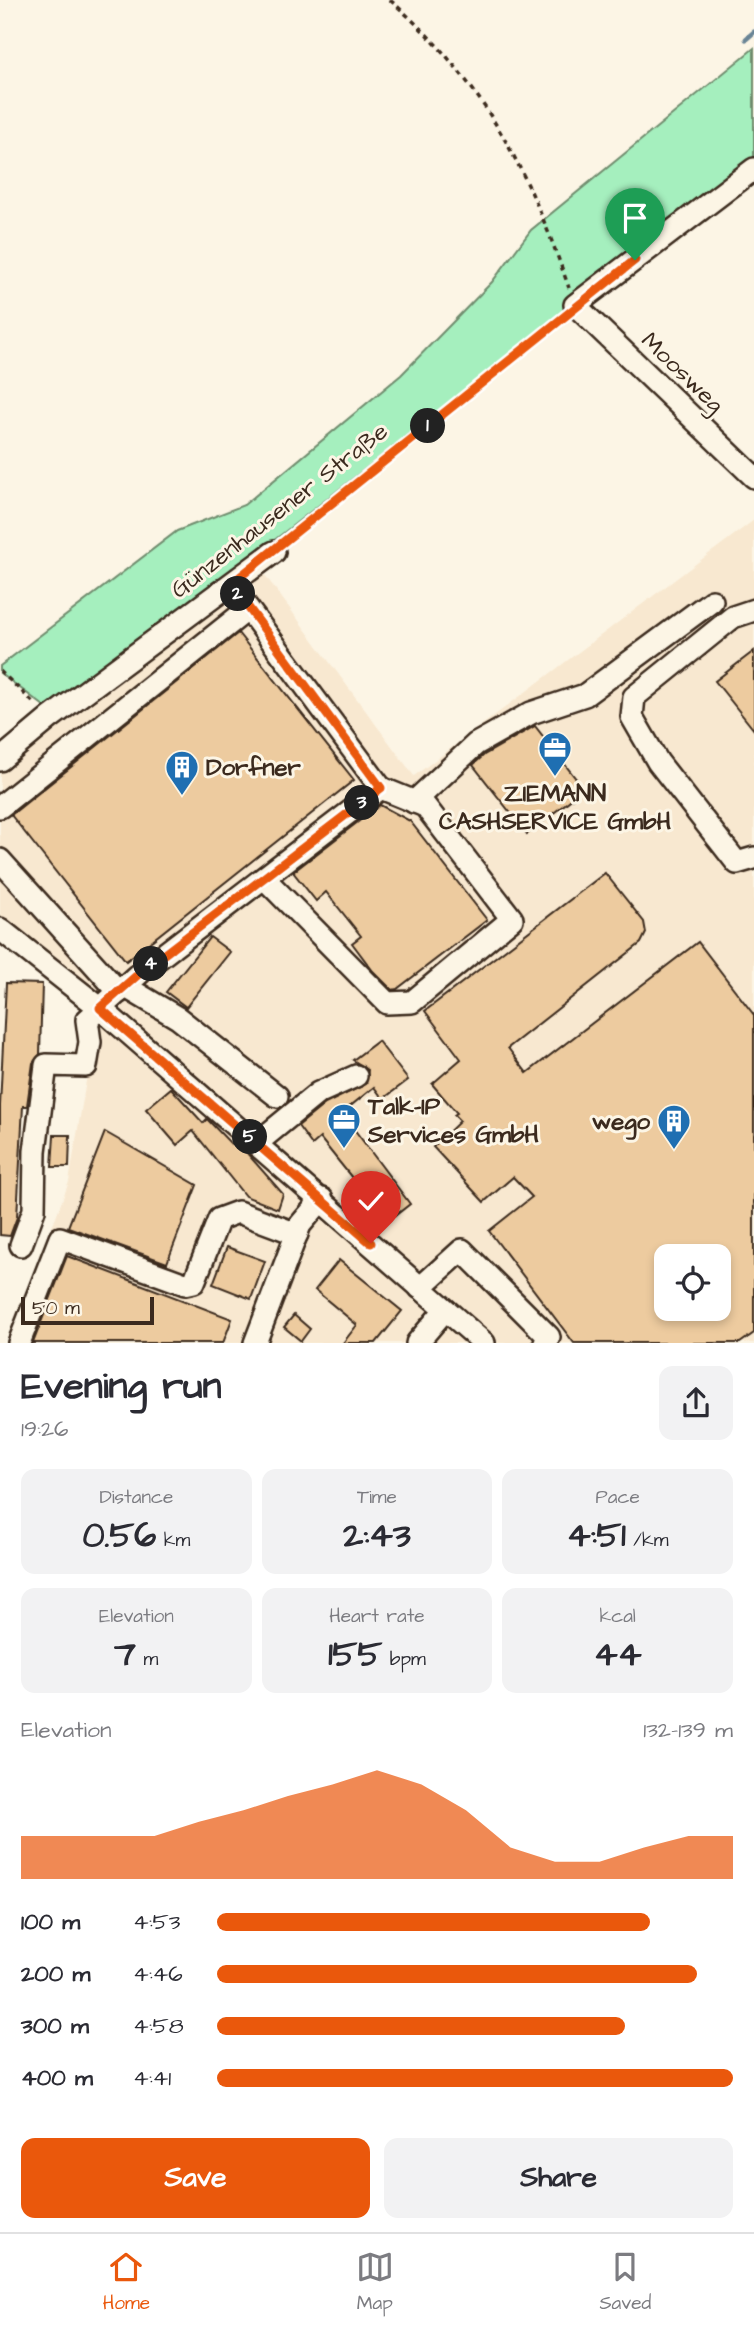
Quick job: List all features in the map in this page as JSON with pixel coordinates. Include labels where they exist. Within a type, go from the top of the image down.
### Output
[{"type":"street","points":[[575,305],[754,169]]},
{"type":"street","name":"Moosweg","points":[[575,305],[754,477]]},
{"type":"street","name":"Günzenhausener Straße","points":[[0,760],[50,718],[274,552]]},
{"type":"street","points":[[231,584],[378,784],[425,806],[512,919],[412,1002],[387,1003],[264,878]]},
{"type":"street","points":[[415,802],[476,744],[531,713],[585,695],[712,601]]},
{"type":"street","points":[[0,807],[248,608]]},
{"type":"street","points":[[754,610],[733,617],[634,697],[632,717],[658,762],[737,863],[754,858]]},
{"type":"street","points":[[118,987],[264,878],[378,784]]},
{"type":"street","points":[[21,1245],[34,1210],[35,1151],[46,1065],[86,1066],[90,1042],[88,1020],[118,987],[378,784]]},
{"type":"street","points":[[0,860],[118,987],[178,1018],[277,1096]]},
{"type":"street","points":[[0,929],[100,1008],[484,1343]]},
{"type":"street","points":[[257,1143],[318,1093],[356,1076]]},
{"type":"street","points":[[255,1343],[297,1234],[322,1199]]},
{"type":"street","points":[[19,1343],[60,1238],[185,1284],[194,1282],[219,1219],[238,1212],[297,1234]]},
{"type":"street","points":[[420,1288],[462,1250],[549,1337],[545,1343]]},
{"type":"street","points":[[417,1343],[444,1310]]},
{"type":"path","points":[[390,0],[422,28],[457,65],[486,104],[548,228],[575,305]]},
{"type":"path","name":"Günzenhausener Straße","points":[[274,552],[575,305]]},
{"type":"path","points":[[0,671],[50,718]]},
{"type":"shaded area","points":[[754,520],[754,1343],[8,1343],[69,1182],[100,998],[0,924],[0,760],[253,559],[414,776]]},
{"type":"green space","points":[[754,48],[754,170],[577,304],[52,712],[0,673],[0,666],[177,531],[244,505],[401,375],[492,282],[531,230]]},
{"type":"building","name":"Dorfner","points":[[238,633],[354,780],[126,961],[11,815]]},
{"type":"building","points":[[754,651],[754,730],[715,681]]},
{"type":"building","points":[[535,726],[584,789],[527,834],[473,765],[484,755]]},
{"type":"building","points":[[380,805],[410,821],[487,920],[397,989],[392,990],[373,971],[352,943],[361,936],[326,892],[316,901],[293,872]]},
{"type":"building","name":"wego","points":[[605,873],[644,922],[646,933],[641,943],[508,1048],[527,1073],[698,942],[754,1015],[754,1333],[740,1343],[574,1343],[489,1231],[532,1197],[513,1177],[484,1202],[433,1147],[460,1121],[454,1115],[457,1113],[432,1084],[461,1059],[425,1011]]},
{"type":"building","points":[[210,937],[230,952],[186,1007],[166,992]]},
{"type":"building","points":[[6,983],[42,984],[40,1054],[33,1063],[27,1106],[23,1106],[17,1217],[10,1236],[0,1235],[0,1106]]},
{"type":"building","points":[[378,1041],[408,1080],[383,1099],[374,1087],[342,1113],[410,1204],[396,1215],[390,1207],[381,1214],[320,1138],[312,1145],[298,1126],[325,1104],[366,1084],[368,1070],[353,1060]]},
{"type":"building","points":[[171,1088],[203,1123],[207,1119],[231,1144],[234,1142],[246,1152],[283,1194],[278,1209],[245,1196],[193,1131],[177,1145],[146,1109]]},
{"type":"building","points":[[105,1132],[197,1185],[167,1263],[68,1227]]},
{"type":"building","points":[[54,1135],[70,1135],[69,1167],[52,1167]]},
{"type":"building","points":[[227,1247],[265,1261],[251,1299],[213,1284]]},
{"type":"building","points":[[67,1256],[232,1319],[223,1343],[33,1343]]},
{"type":"building","points":[[339,1260],[402,1311],[376,1343],[343,1343],[357,1325],[315,1290]]},
{"type":"building","points":[[294,1315],[310,1329],[301,1341],[284,1327]]},
{"type":"waterway","points":[[746,39],[754,32]]},
{"type":"place","name":"ZIEMANN CASHSERVICE GmbH","points":[[555,778]]},
{"type":"place","name":"Dorfner","points":[[182,797]]},
{"type":"place","name":"Talk-IP Services GmbH","points":[[344,1150]]},
{"type":"place","name":"wego","points":[[674,1151]]},
{"type":"route","points":[[371,1243],[100,1008],[142,971],[381,788],[231,584],[274,552],[575,305],[635,260]]}]
